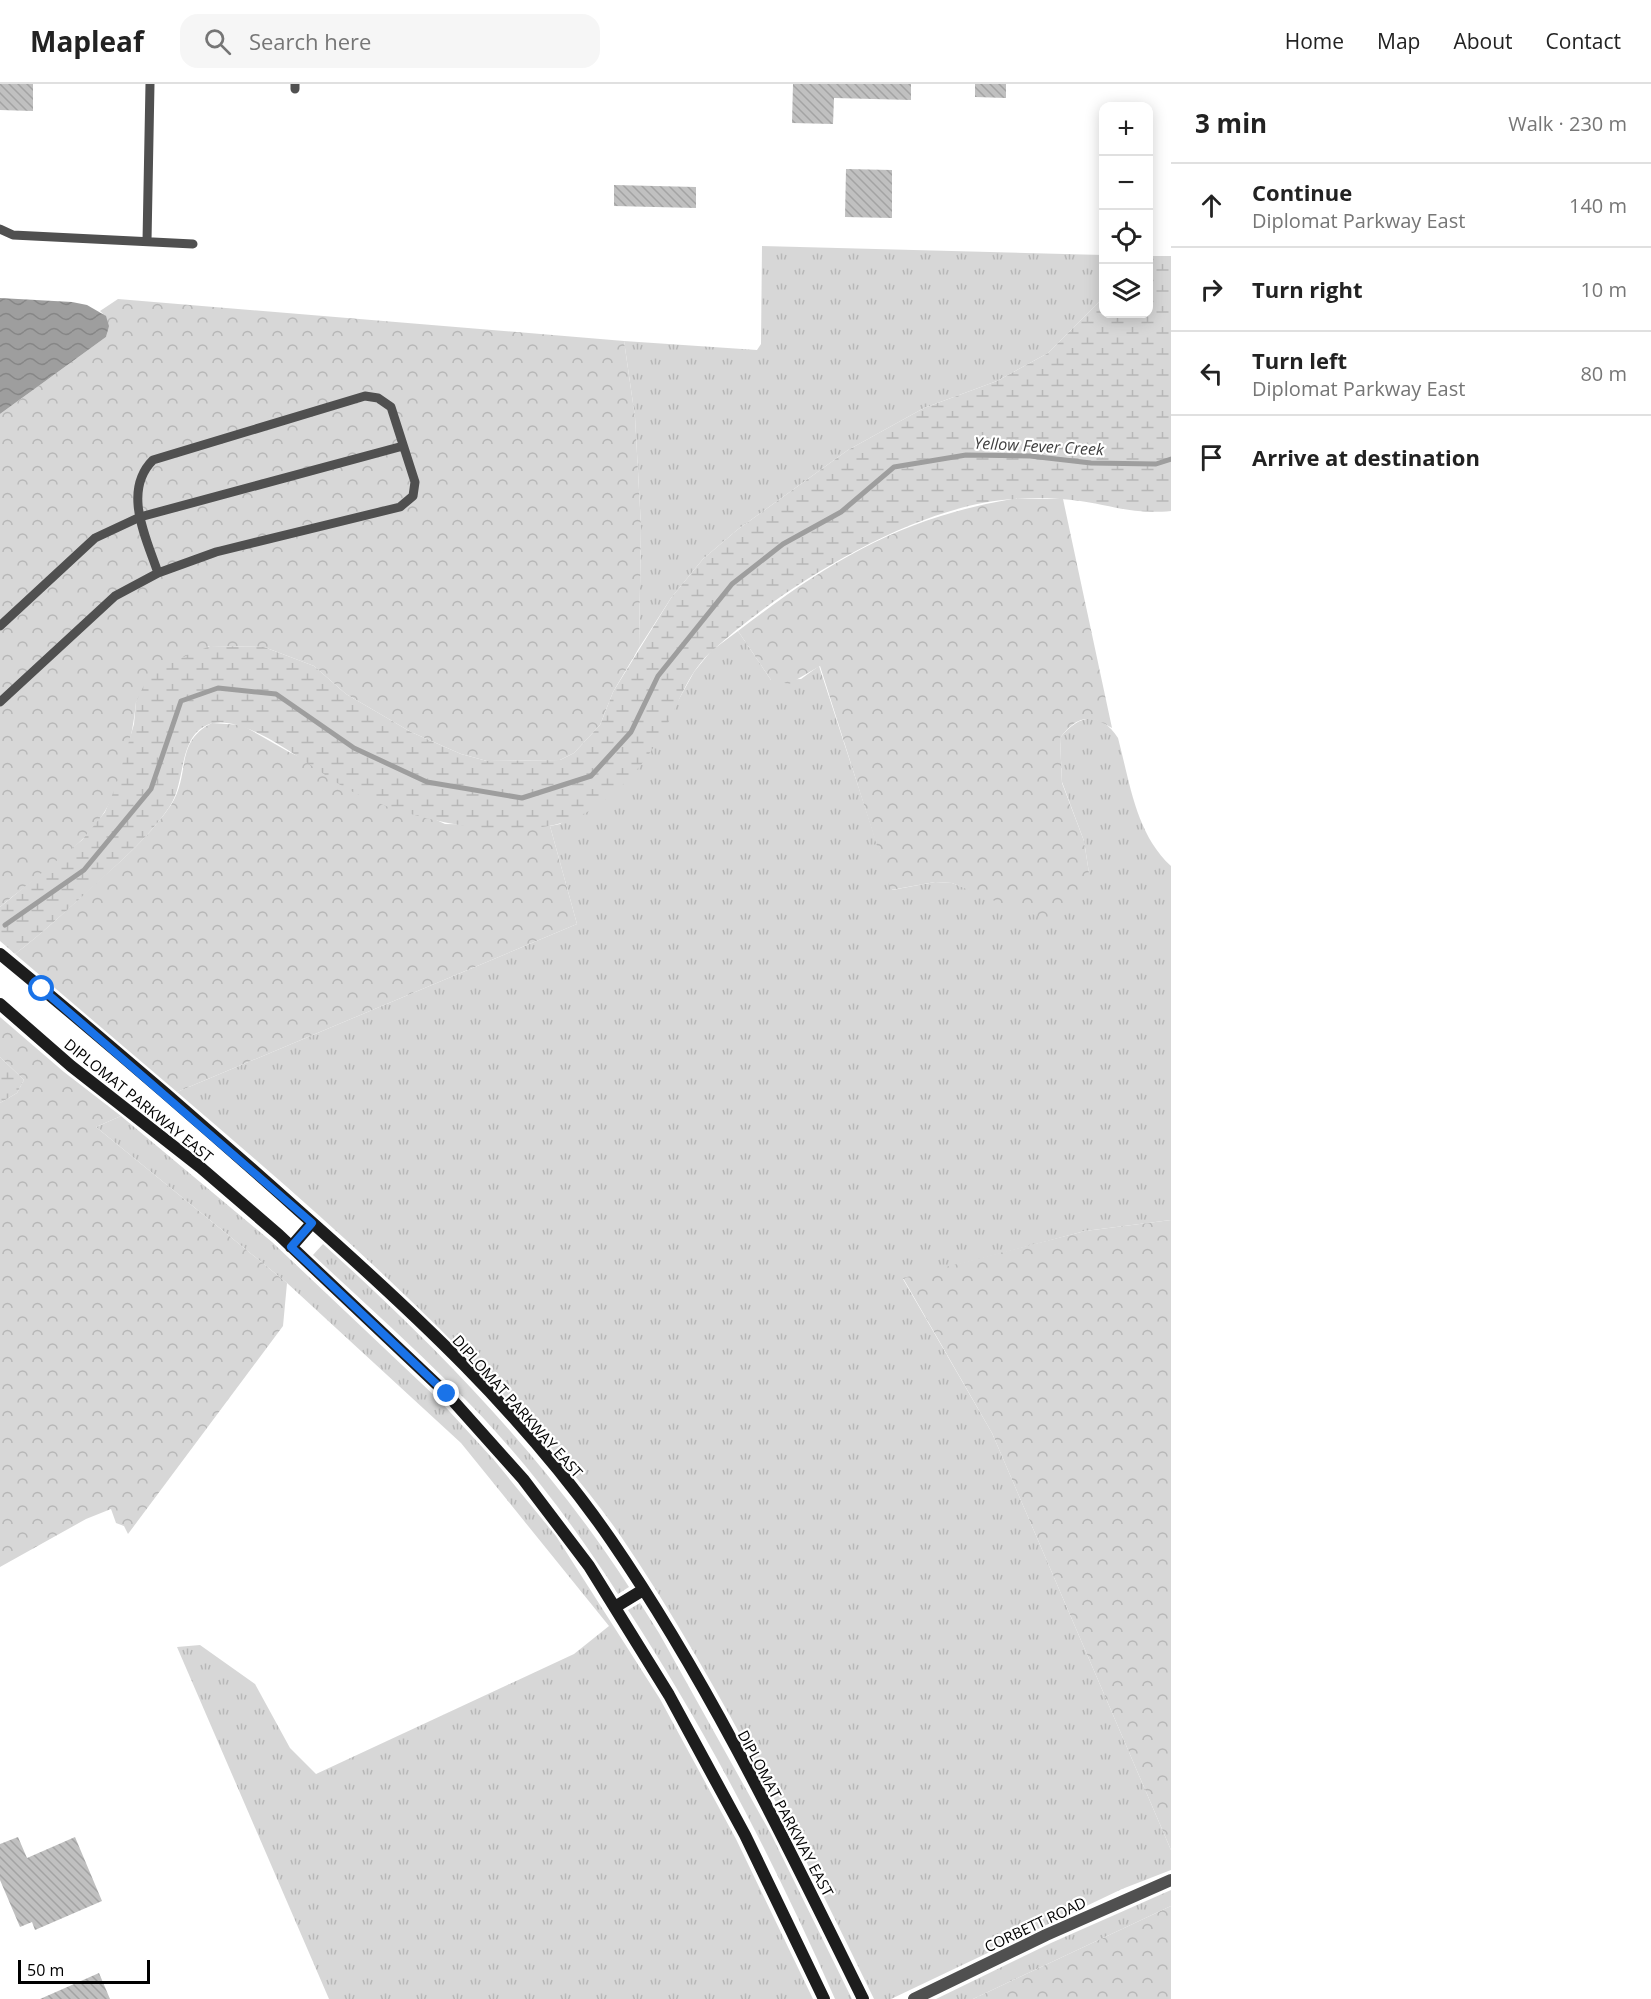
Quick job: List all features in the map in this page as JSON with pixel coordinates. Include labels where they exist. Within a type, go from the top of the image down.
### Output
[{"type":"main road","name":"DIPLOMAT PARKWAY EAST","points":[[0,954],[312,1223],[440,1342],[542,1451],[610,1539],[668,1629],[780,1830],[863,1999]]},
{"type":"main road","name":"DIPLOMAT PARKWAY EAST","points":[[0,1004],[71,1066],[200,1167],[291,1247],[447,1394],[502,1454],[564,1531],[615,1607],[669,1695],[745,1835],[824,1999]]},
{"type":"main road","points":[[291,1247],[312,1223]]},
{"type":"main road","points":[[615,1607],[643,1590]]},
{"type":"street","name":"CORBETT ROAD","points":[[914,1999],[1046,1935],[1171,1880]]},
{"type":"lane","points":[[147,241],[150,84]]},
{"type":"lane","points":[[0,229],[13,235],[193,244]]},
{"type":"lane","points":[[0,702],[115,596],[158,573],[216,552],[400,507],[413,496],[415,482],[391,407],[378,398],[365,396],[153,460],[142,471],[137,486],[140,517],[158,573]]},
{"type":"lane","points":[[0,626],[95,538],[140,517],[404,446]]},
{"type":"green space","points":[[762,246],[1099,255],[1099,302],[1048,353],[997,381],[924,408],[848,450],[737,530],[703,559],[671,598],[639,648],[641,526],[635,417],[624,341],[757,350],[761,344]]},
{"type":"green space","points":[[1153,256],[1171,256],[1171,511],[1144,512],[1065,499],[1015,499],[977,504],[936,516],[895,532],[854,552],[777,600],[713,650],[692,675],[668,723],[648,756],[622,786],[590,810],[554,825],[505,829],[451,824],[425,818],[375,802],[353,792],[282,746],[241,726],[223,723],[207,725],[191,740],[170,806],[145,837],[66,911],[15,954],[0,941],[0,907],[82,840],[105,812],[116,786],[134,724],[136,702],[145,683],[162,666],[210,646],[264,647],[314,666],[346,694],[411,732],[461,754],[487,761],[560,760],[574,753],[600,725],[613,692],[671,598],[703,559],[737,530],[848,450],[924,408],[997,381],[1048,353],[1099,302],[1099,318],[1153,318]]},
{"type":"green space","points":[[118,299],[624,341],[635,417],[641,526],[639,648],[613,692],[600,725],[574,753],[560,760],[487,761],[461,754],[411,732],[346,694],[314,666],[264,647],[209,646],[136,702],[129,743],[117,787],[96,825],[57,862],[0,907],[0,414],[106,337],[107,323],[100,311]]},
{"type":"green space","points":[[1012,499],[1063,499],[1112,728],[1096,720],[1083,720],[1072,725],[1060,738],[1062,783],[1084,841],[1089,873],[1087,895],[1075,908],[1055,917],[1042,917],[1014,909],[952,883],[935,882],[891,890],[820,666],[789,684],[771,680],[738,631],[803,584],[867,546],[935,518],[972,507]]},
{"type":"green space","points":[[738,631],[771,680],[801,679],[819,666],[892,890],[935,882],[952,883],[976,892],[1089,873],[1084,841],[1062,782],[1060,738],[1075,724],[1089,719],[1104,723],[1118,738],[1142,823],[1159,853],[1171,866],[1171,1220],[1085,1231],[903,1279],[992,1433],[1171,1850],[1171,1870],[1122,1889],[891,1999],[874,1999],[786,1821],[724,1704],[656,1590],[591,1496],[545,1441],[459,1348],[301,1199],[177,1092],[577,924],[550,826],[560,824],[654,744],[694,672],[711,651]]},
{"type":"green space","points":[[212,723],[242,725],[289,752],[445,824],[550,826],[577,924],[177,1092],[15,954],[115,866],[154,827],[177,793],[192,739]]},
{"type":"green space","points":[[0,1017],[64,1072],[121,1116],[96,1127],[287,1283],[283,1326],[128,1534],[124,1526],[116,1523],[111,1509],[86,1519],[0,1567],[0,1103],[17,1093],[24,1080],[0,1057]]},
{"type":"green space","points":[[0,1057],[24,1080],[17,1093],[0,1103]]},
{"type":"green space","points":[[121,1116],[272,1242],[439,1400],[494,1460],[556,1536],[660,1699],[736,1839],[813,1999],[329,1999],[177,1647],[200,1645],[255,1684],[290,1748],[316,1774],[574,1654],[609,1626],[461,1443],[287,1283],[96,1127]]},
{"type":"green space","points":[[1171,1220],[1171,1850],[992,1433],[903,1278],[1085,1231]]},
{"type":"green space","points":[[323,1244],[407,1323],[488,1406],[562,1493],[597,1539],[629,1587],[618,1594],[562,1512],[499,1435],[436,1370],[313,1255]]},
{"type":"green space","points":[[640,1603],[771,1834],[852,1999],[835,1999],[765,1849],[739,1800],[686,1704],[628,1610]]},
{"type":"green space","points":[[1171,1890],[1171,1906],[973,1999],[936,1999],[1051,1943]]},
{"type":"green space","points":[[1171,1906],[1171,1999],[973,1999]]},
{"type":"water","points":[[0,298],[87,305],[106,316],[109,326],[106,337],[0,414]]},
{"type":"building","points":[[0,84],[33,84],[33,111],[0,110]]},
{"type":"building","points":[[793,84],[911,84],[911,100],[834,98],[833,124],[792,123]]},
{"type":"building","points":[[975,84],[1006,84],[1006,98],[975,97]]},
{"type":"building","points":[[846,169],[892,170],[892,218],[845,217]]},
{"type":"building","points":[[614,185],[696,187],[696,208],[614,206]]},
{"type":"building","points":[[18,1837],[27,1858],[75,1837],[102,1901],[35,1930],[32,1922],[20,1927],[0,1880],[0,1844]]},
{"type":"building","points":[[99,1973],[110,1999],[40,1999]]},
{"type":"waterway","name":"Yellow Fever Creek","points":[[5,925],[84,870],[151,789],[181,701],[218,688],[276,694],[354,748],[427,782],[522,798],[591,776],[631,732],[658,676],[732,584],[783,544],[841,512],[894,467],[966,455],[1030,456],[1091,463],[1156,464],[1171,459]]},
{"type":"route","points":[[42,989],[262,1177],[312,1223],[291,1247],[447,1394]]}]
